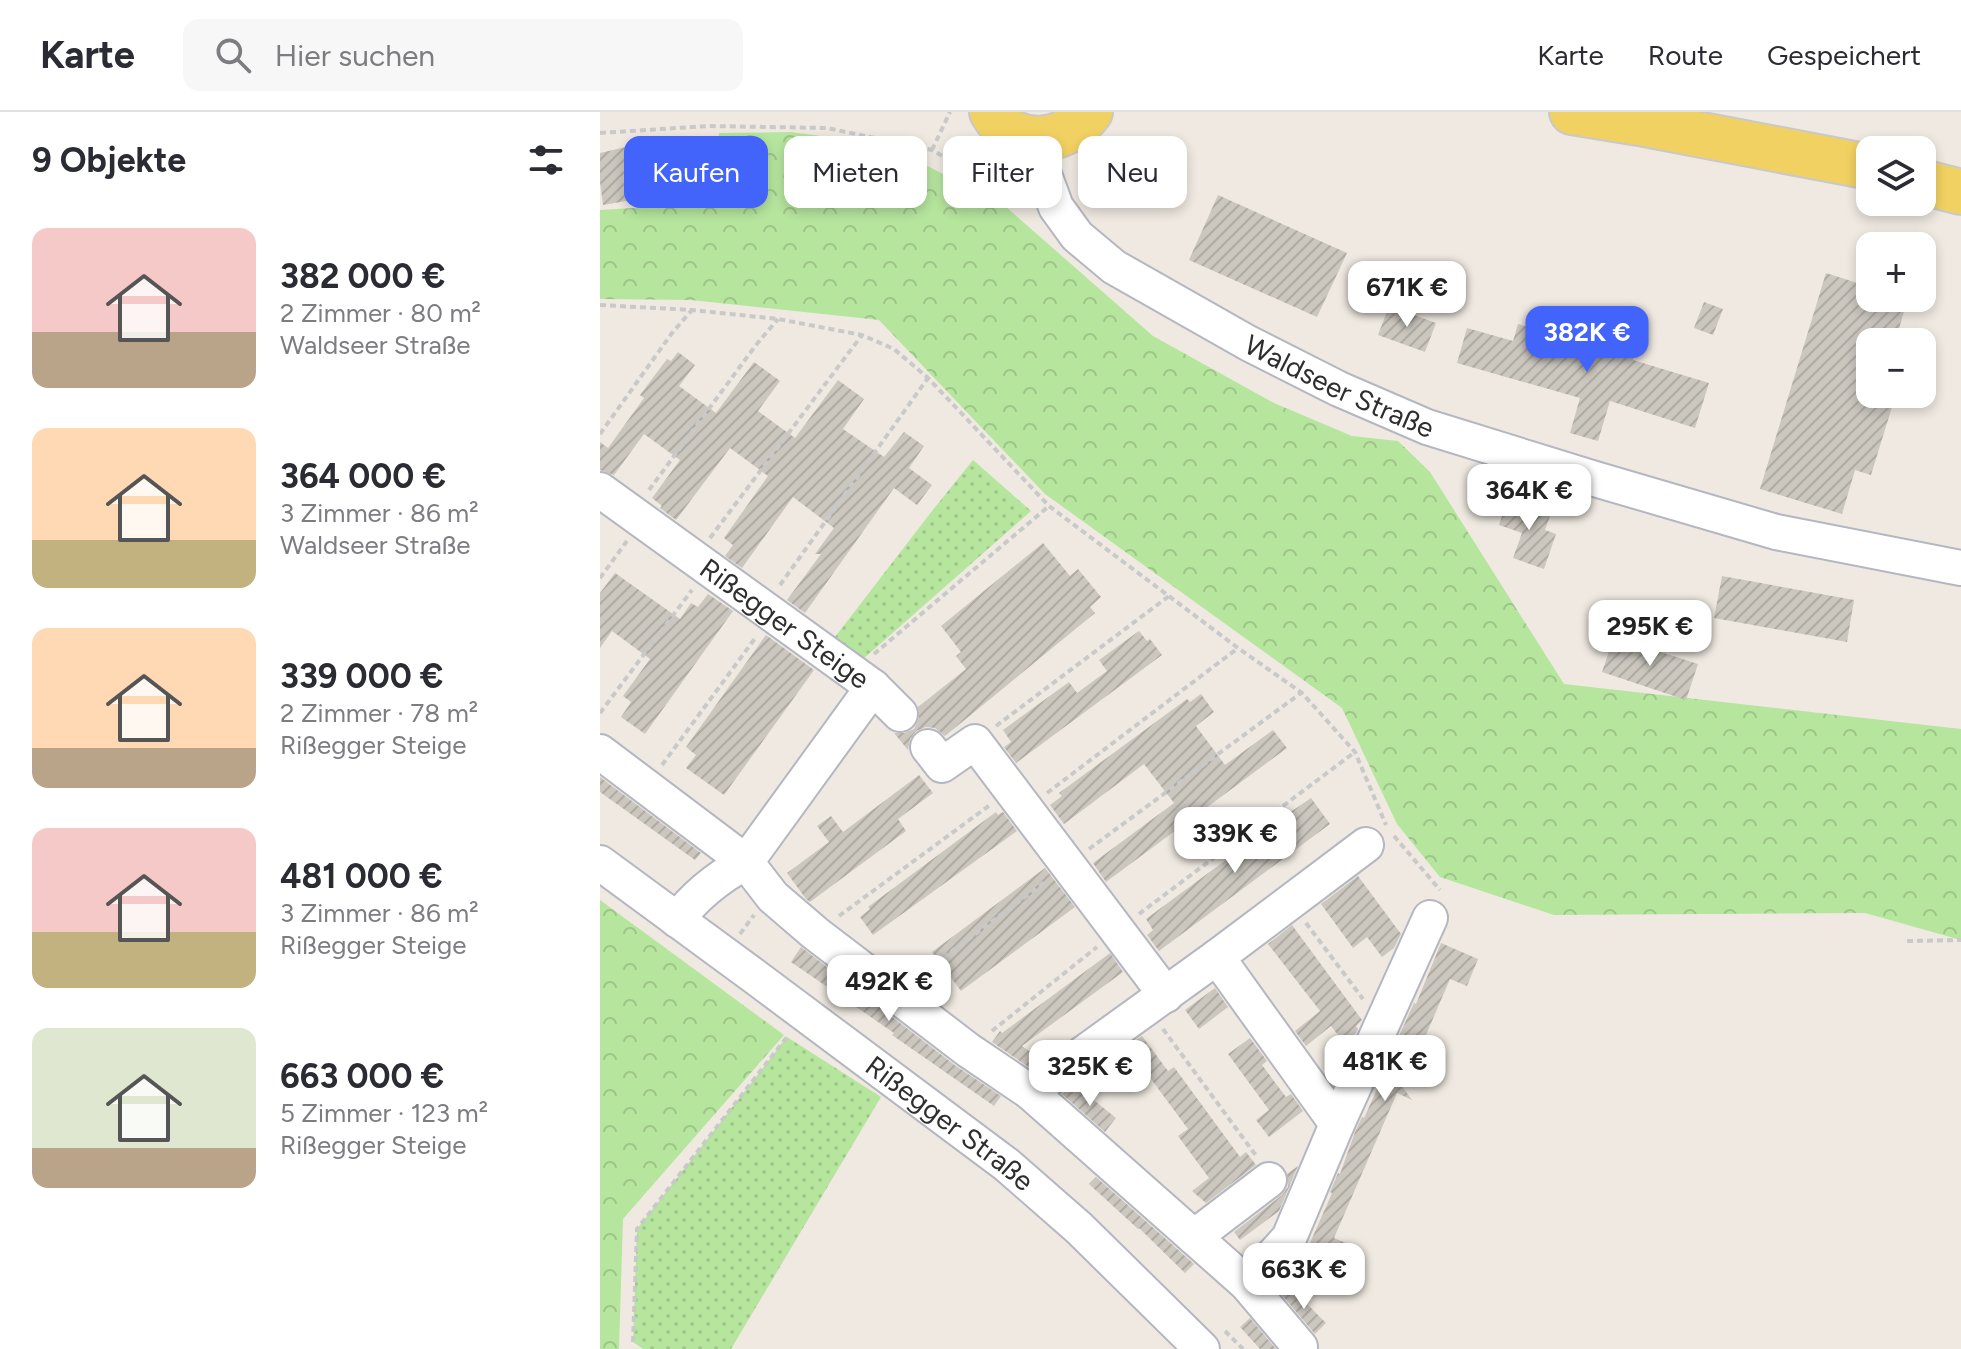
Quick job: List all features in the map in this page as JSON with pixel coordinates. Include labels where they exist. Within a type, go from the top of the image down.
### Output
[{"type":"main road","points":[[992,112],[1010,131],[1023,136]]},
{"type":"main road","points":[[1057,136],[1083,122],[1090,112]]},
{"type":"main road","points":[[1572,112],[1856,164]]},
{"type":"main road","points":[[1936,186],[1961,192]]},
{"type":"street","name":"Waldseer Straße","points":[[1057,208],[1077,236],[1114,267],[1287,363],[1427,427],[1776,532],[1961,568]]},
{"type":"street","name":"Rißegger Steige","points":[[600,490],[862,680],[746,862],[706,887],[677,920]]},
{"type":"street","points":[[862,680],[900,714]]},
{"type":"street","points":[[928,747],[942,765],[975,742],[1019,800],[1157,1002]]},
{"type":"street","points":[[600,752],[746,862],[773,897],[815,933],[968,1050],[1030,1092],[1247,1284],[1300,1347]]},
{"type":"street","points":[[1030,1092],[1157,1002],[1366,845]]},
{"type":"street","name":"Rißegger Straße","points":[[600,863],[1007,1165],[1079,1228],[1202,1349]]},
{"type":"street","points":[[1247,1284],[1289,1238],[1436,905]]},
{"type":"street","points":[[1217,957],[1337,1124]]},
{"type":"street","points":[[1194,1237],[1266,1173]]},
{"type":"path","points":[[932,150],[950,112]]},
{"type":"path","points":[[600,133],[708,126],[827,128],[932,150],[943,156]]},
{"type":"path","points":[[600,305],[778,319],[862,335],[894,349],[928,378],[1049,506],[1302,693],[1355,752],[1387,827],[1436,905]]},
{"type":"path","points":[[600,434],[692,310]]},
{"type":"path","points":[[600,578],[637,517],[756,345],[778,319]]},
{"type":"path","points":[[600,713],[862,335]]},
{"type":"path","points":[[646,787],[928,378]]},
{"type":"path","points":[[862,680],[1049,506]]},
{"type":"path","points":[[975,742],[1169,596]]},
{"type":"path","points":[[815,933],[1019,800],[1238,648]]},
{"type":"path","points":[[1268,718],[1302,693]]},
{"type":"path","points":[[1320,780],[1355,752]]},
{"type":"path","points":[[1290,902],[1382,1024]]},
{"type":"path","points":[[1907,941],[1961,940]]},
{"type":"path","points":[[1157,1002],[1266,1173]]},
{"type":"path","points":[[633,1342],[637,1229],[787,1037]]},
{"type":"green space","points":[[791,132],[821,136],[784,136],[784,208],[927,208],[927,166],[943,174],[943,208],[1007,208],[1153,336],[1274,403],[1352,436],[1398,441],[1430,472],[1564,684],[1961,729],[1961,940],[1865,913],[1554,915],[1440,877],[1397,824],[1342,708],[1045,494],[879,320],[691,300],[600,299],[600,210],[768,208],[768,136],[719,136],[719,133]]},
{"type":"green space","points":[[973,460],[1031,511],[863,659],[835,637]]},
{"type":"green space","points":[[600,900],[784,1035],[623,1219],[619,1349],[600,1349]]},
{"type":"green space","points":[[787,1037],[881,1097],[731,1349],[643,1349],[633,1342],[637,1229]]},
{"type":"building","points":[[624,147],[624,201],[603,205],[600,153]]},
{"type":"building","points":[[1218,195],[1347,253],[1317,317],[1189,260]]},
{"type":"building","points":[[1826,273],[1856,283],[1856,312],[1904,312],[1899,328],[1856,328],[1856,408],[1892,408],[1871,475],[1855,470],[1842,514],[1760,489]]},
{"type":"building","points":[[1704,302],[1723,309],[1713,335],[1694,328]]},
{"type":"building","points":[[1389,306],[1436,323],[1425,352],[1378,335]]},
{"type":"building","points":[[1518,324],[1573,340],[1578,324],[1639,341],[1633,360],[1709,383],[1695,428],[1610,401],[1598,441],[1570,433],[1580,398],[1457,363],[1467,328],[1513,341]]},
{"type":"building","points":[[678,352],[695,365],[679,386],[716,413],[754,362],[780,381],[758,411],[795,438],[838,380],[864,399],[843,429],[884,457],[904,432],[924,446],[909,468],[932,485],[917,505],[894,488],[805,613],[787,600],[821,554],[815,554],[834,528],[793,497],[742,568],[725,556],[733,545],[724,538],[768,476],[730,448],[676,520],[652,498],[680,460],[644,434],[614,475],[600,470],[600,442],[608,448],[644,398],[640,395],[667,359],[671,361]]},
{"type":"building","points":[[1508,499],[1551,513],[1545,530],[1556,534],[1544,569],[1513,558],[1522,533],[1499,525]]},
{"type":"building","points":[[1043,543],[1070,576],[1078,569],[1101,597],[1090,607],[1095,613],[945,736],[935,728],[916,731],[910,739],[908,750],[894,733],[914,729],[919,718],[918,707],[966,669],[956,656],[961,652],[941,626]]},
{"type":"building","points":[[615,573],[680,619],[691,603],[698,607],[708,594],[733,611],[645,734],[621,717],[631,702],[623,696],[650,659],[612,631],[600,648],[600,593]]},
{"type":"building","points":[[1722,576],[1854,600],[1847,642],[1714,618]]},
{"type":"building","points":[[1139,631],[1147,641],[1150,639],[1162,655],[1016,763],[1004,747],[1011,742],[1003,730],[1069,682],[1077,693],[1107,671],[1099,660]]},
{"type":"building","points":[[766,635],[814,670],[724,795],[686,768],[696,755],[686,747]]},
{"type":"building","points":[[1614,637],[1698,664],[1686,700],[1602,672]]},
{"type":"building","points":[[1201,694],[1214,712],[1196,726],[1225,765],[1273,730],[1287,748],[1106,882],[1093,863],[1174,803],[1144,764],[1064,824],[1050,805],[1062,796],[1059,793],[1187,699],[1190,702]]},
{"type":"building","points":[[919,775],[933,793],[898,819],[906,831],[810,902],[806,899],[787,873],[829,842],[817,826],[831,816],[843,832]]},
{"type":"building","points":[[600,777],[701,853],[695,860],[600,792]]},
{"type":"building","points":[[1311,798],[1330,824],[1159,951],[1147,935],[1153,930],[1146,919],[1257,837],[1260,840],[1292,817],[1289,813]]},
{"type":"building","points":[[996,812],[998,815],[1003,812],[1017,831],[873,935],[860,917],[870,909],[868,907]]},
{"type":"building","points":[[1045,868],[1075,907],[961,991],[932,952]]},
{"type":"building","points":[[1358,876],[1401,934],[1394,948],[1382,957],[1367,937],[1353,948],[1321,904]]},
{"type":"building","points":[[1292,925],[1362,1020],[1356,1026],[1356,1033],[1344,1043],[1331,1026],[1306,1046],[1295,1031],[1320,1011],[1268,944]]},
{"type":"building","points":[[1441,943],[1478,959],[1467,986],[1450,979],[1405,1084],[1401,1085],[1412,1100],[1397,1093],[1334,1238],[1348,1244],[1342,1260],[1330,1255],[1321,1277],[1299,1268],[1355,1132],[1416,1004]]},
{"type":"building","points":[[801,947],[956,1066],[1001,1096],[994,1106],[791,962]]},
{"type":"building","points":[[1110,953],[1123,972],[1022,1046],[1041,1059],[1030,1068],[992,1042],[1000,1031],[1002,1033]]},
{"type":"building","points":[[1215,988],[1228,1007],[1199,1029],[1185,1010]]},
{"type":"building","points":[[1142,1036],[1168,1071],[1174,1067],[1240,1157],[1246,1152],[1256,1165],[1206,1203],[1192,1191],[1209,1178],[1178,1136],[1188,1129],[1148,1075],[1130,1088],[1109,1060]]},
{"type":"building","points":[[1250,1038],[1267,1061],[1262,1065],[1286,1097],[1291,1094],[1303,1111],[1269,1137],[1256,1120],[1269,1110],[1228,1054]]},
{"type":"building","points":[[1075,1085],[1116,1118],[1105,1132],[1062,1094]]},
{"type":"building","points":[[1298,1166],[1279,1211],[1240,1240],[1234,1232],[1282,1195],[1288,1187],[1287,1174]]},
{"type":"building","points":[[1096,1177],[1194,1264],[1185,1273],[1089,1184]]},
{"type":"building","points":[[1290,1287],[1326,1323],[1315,1334],[1282,1295]]},
{"type":"building","points":[[1250,1318],[1276,1349],[1260,1349],[1240,1327]]}]
